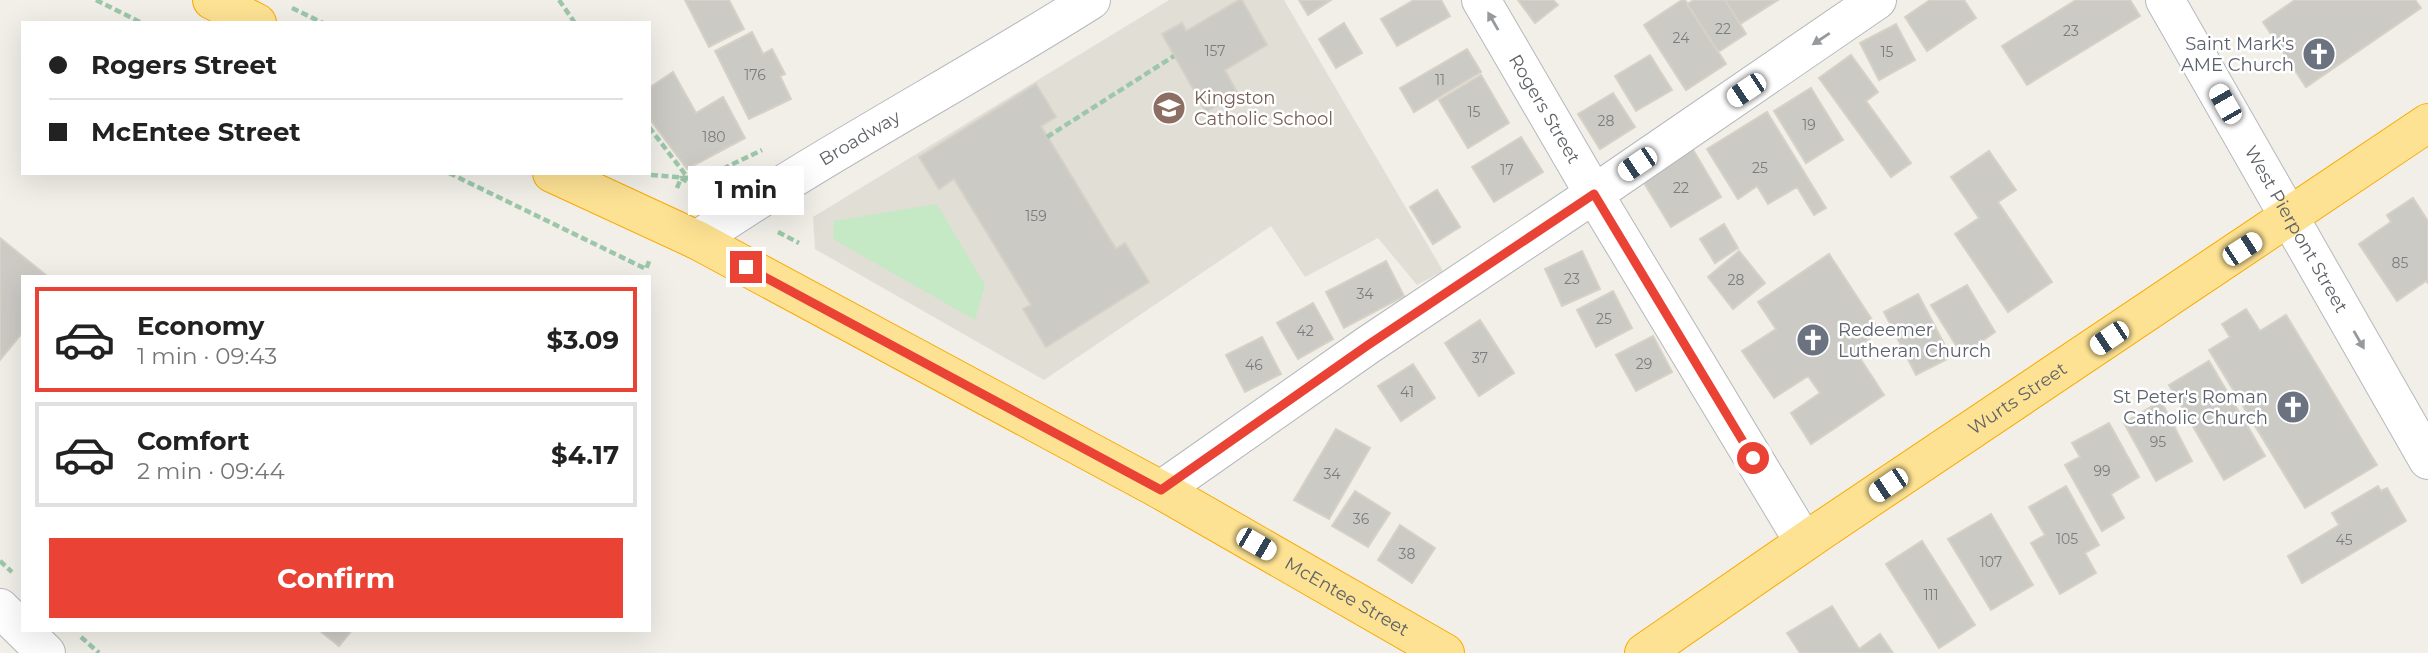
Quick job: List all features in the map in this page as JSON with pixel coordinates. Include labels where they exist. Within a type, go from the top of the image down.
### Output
[{"type":"highway","points":[[212,0],[272,14]]},
{"type":"highway","name":"Wurts Street","points":[[1644,653],[1804,542],[2428,123]]},
{"type":"highway","points":[[556,175],[697,240]]},
{"type":"highway","name":"McEntee Street","points":[[697,240],[1161,490],[1445,653]]},
{"type":"street","name":"Broadway","points":[[697,240],[995,61],[1091,0]]},
{"type":"street","name":"Rogers Street","points":[[1481,0],[1594,194],[1804,542]]},
{"type":"street","points":[[1161,490],[1368,345],[1877,0]]},
{"type":"street","name":"West Pierpont Street","points":[[2165,0],[2428,460]]},
{"type":"street","points":[[0,608],[21,629]]},
{"type":"street","points":[[25,632],[46,653]]},
{"type":"path","points":[[96,0],[138,21]]},
{"type":"path","points":[[559,0],[574,21]]},
{"type":"path","points":[[272,14],[312,21]]},
{"type":"path","points":[[1047,137],[1174,56]]},
{"type":"path","points":[[651,130],[689,178]]},
{"type":"path","points":[[651,175],[689,178],[710,175],[766,148]]},
{"type":"path","points":[[76,632],[99,653]]},
{"type":"shaded area","name":"Kingston Catholic School","points":[[1169,0],[1284,0],[1443,271],[1417,285],[1378,238],[1305,277],[1271,226],[1044,380],[815,249],[813,217]]},
{"type":"green space","points":[[937,204],[985,285],[975,320],[833,239],[834,221]]},
{"type":"building","points":[[685,0],[729,0],[744,29],[709,47]]},
{"type":"building","points":[[1242,0],[1267,45],[1225,70],[1238,94],[1206,112],[1162,34],[1182,23],[1186,31]]},
{"type":"building","points":[[1299,0],[1331,0],[1308,15]]},
{"type":"building","points":[[1414,0],[1441,0],[1450,16],[1397,46],[1381,19]]},
{"type":"building","points":[[1518,0],[1553,0],[1558,5],[1535,23]]},
{"type":"building","points":[[1685,0],[1726,64],[1686,90],[1644,25]]},
{"type":"building","points":[[1694,0],[1725,0],[1746,34],[1718,52],[1687,4]]},
{"type":"building","points":[[1725,0],[1778,0],[1740,24]]},
{"type":"building","points":[[1930,0],[1964,0],[1976,18],[1927,51],[1905,17]]},
{"type":"building","points":[[2076,0],[2130,0],[2140,16],[2027,85],[2002,46]]},
{"type":"building","name":"Saint Mark's AME Church","points":[[2295,0],[2415,0],[2421,8],[2306,87],[2263,22]]},
{"type":"building","points":[[1344,23],[1362,53],[1336,68],[1319,39]]},
{"type":"building","points":[[1896,24],[1915,60],[1879,80],[1860,43]]},
{"type":"building","points":[[752,32],[763,54],[772,49],[785,74],[780,76],[791,99],[749,119],[715,51]]},
{"type":"building","points":[[1467,49],[1481,72],[1414,112],[1400,88]]},
{"type":"building","points":[[1650,55],[1672,90],[1636,111],[1615,76]]},
{"type":"building","points":[[1851,55],[1878,92],[1866,101],[1911,163],[1891,177],[1819,78]]},
{"type":"building","points":[[673,72],[696,113],[723,97],[745,138],[687,169],[651,121],[651,87]]},
{"type":"building","points":[[1481,75],[1509,123],[1468,148],[1439,100]]},
{"type":"building","points":[[1036,84],[1056,117],[1041,126],[1116,249],[1125,243],[1149,282],[1046,347],[1023,309],[1031,305],[954,179],[939,189],[919,157]]},
{"type":"building","points":[[1811,88],[1843,140],[1806,163],[1774,111]]},
{"type":"building","points":[[1613,93],[1635,127],[1600,149],[1578,114]]},
{"type":"building","points":[[1767,112],[1826,208],[1814,215],[1797,187],[1768,204],[1757,186],[1738,199],[1707,149]]},
{"type":"building","points":[[1521,137],[1543,172],[1494,202],[1472,167]]},
{"type":"building","points":[[1692,148],[1721,197],[1671,227],[1641,178]]},
{"type":"building","points":[[1989,151],[2016,190],[1998,202],[2052,282],[2008,312],[1955,234],[1979,218],[1951,177]]},
{"type":"building","points":[[1437,190],[1460,227],[1433,244],[1410,207]]},
{"type":"building","points":[[2413,198],[2428,221],[2428,283],[2426,281],[2397,301],[2359,244],[2391,222],[2387,215]]},
{"type":"building","points":[[1724,224],[1738,248],[1715,263],[1700,239]]},
{"type":"building","points":[[0,238],[46,275],[21,275],[21,334],[0,360]]},
{"type":"building","points":[[1582,251],[1600,289],[1562,306],[1545,269]]},
{"type":"building","points":[[1739,251],[1765,283],[1733,309],[1708,277]]},
{"type":"building","name":"Redeemer Lutheran Church","points":[[1829,254],[1880,332],[1854,349],[1884,395],[1811,444],[1791,413],[1820,393],[1808,376],[1774,398],[1742,351],[1776,329],[1758,302]]},
{"type":"building","points":[[1386,261],[1404,296],[1344,328],[1326,292]]},
{"type":"building","points":[[1967,285],[1995,332],[1962,355],[1931,305]]},
{"type":"building","points":[[1613,291],[1632,328],[1596,347],[1577,310]]},
{"type":"building","points":[[1918,294],[1951,357],[1916,375],[1884,312]]},
{"type":"building","points":[[1313,303],[1333,339],[1298,359],[1277,323]]},
{"type":"building","name":"St Peter's Roman Catholic Church","points":[[2246,309],[2260,331],[2286,315],[2377,465],[2305,508],[2209,350],[2230,337],[2222,324]]},
{"type":"building","points":[[1480,320],[1514,373],[1479,396],[1445,343]]},
{"type":"building","points":[[1653,336],[1672,372],[1636,391],[1616,355]]},
{"type":"building","points":[[1262,337],[1281,374],[1245,392],[1226,355]]},
{"type":"building","points":[[2209,361],[2265,456],[2224,480],[2169,385]]},
{"type":"building","points":[[1413,364],[1435,398],[1401,421],[1378,386]]},
{"type":"building","points":[[2161,401],[2192,461],[2156,481],[2124,423]]},
{"type":"building","points":[[2109,423],[2139,477],[2111,494],[2124,518],[2102,531],[2065,465],[2080,457],[2072,443]]},
{"type":"building","points":[[1336,429],[1370,448],[1329,519],[1294,500]]},
{"type":"building","points":[[2066,486],[2099,545],[2085,553],[2096,573],[2060,594],[2031,543],[2045,535],[2029,507]]},
{"type":"building","points":[[2378,486],[2381,491],[2387,488],[2406,521],[2302,583],[2288,556],[2339,525],[2332,513]]},
{"type":"building","points":[[1355,491],[1390,513],[1368,547],[1332,526]]},
{"type":"building","points":[[1991,514],[2033,585],[1991,610],[1948,539]]},
{"type":"building","points":[[1400,525],[1435,548],[1412,583],[1378,560]]},
{"type":"building","points":[[1922,541],[1975,625],[1939,648],[1886,564]]},
{"type":"building","points":[[1832,606],[1859,649],[1880,634],[1893,653],[1800,653],[1787,633]]},
{"type":"building","points":[[322,632],[350,632],[339,646]]},
{"type":"place","name":"Saint Mark's AME Church","points":[[2319,54]]},
{"type":"place","name":"Kingston Catholic School","points":[[1169,108]]},
{"type":"place","name":"Redeemer Lutheran Church","points":[[1813,340]]},
{"type":"place","name":"St Peter's Roman Catholic Church","points":[[2293,407]]},
{"type":"route","points":[[746,267],[1161,490],[1368,345],[1594,194],[1753,458]]}]
